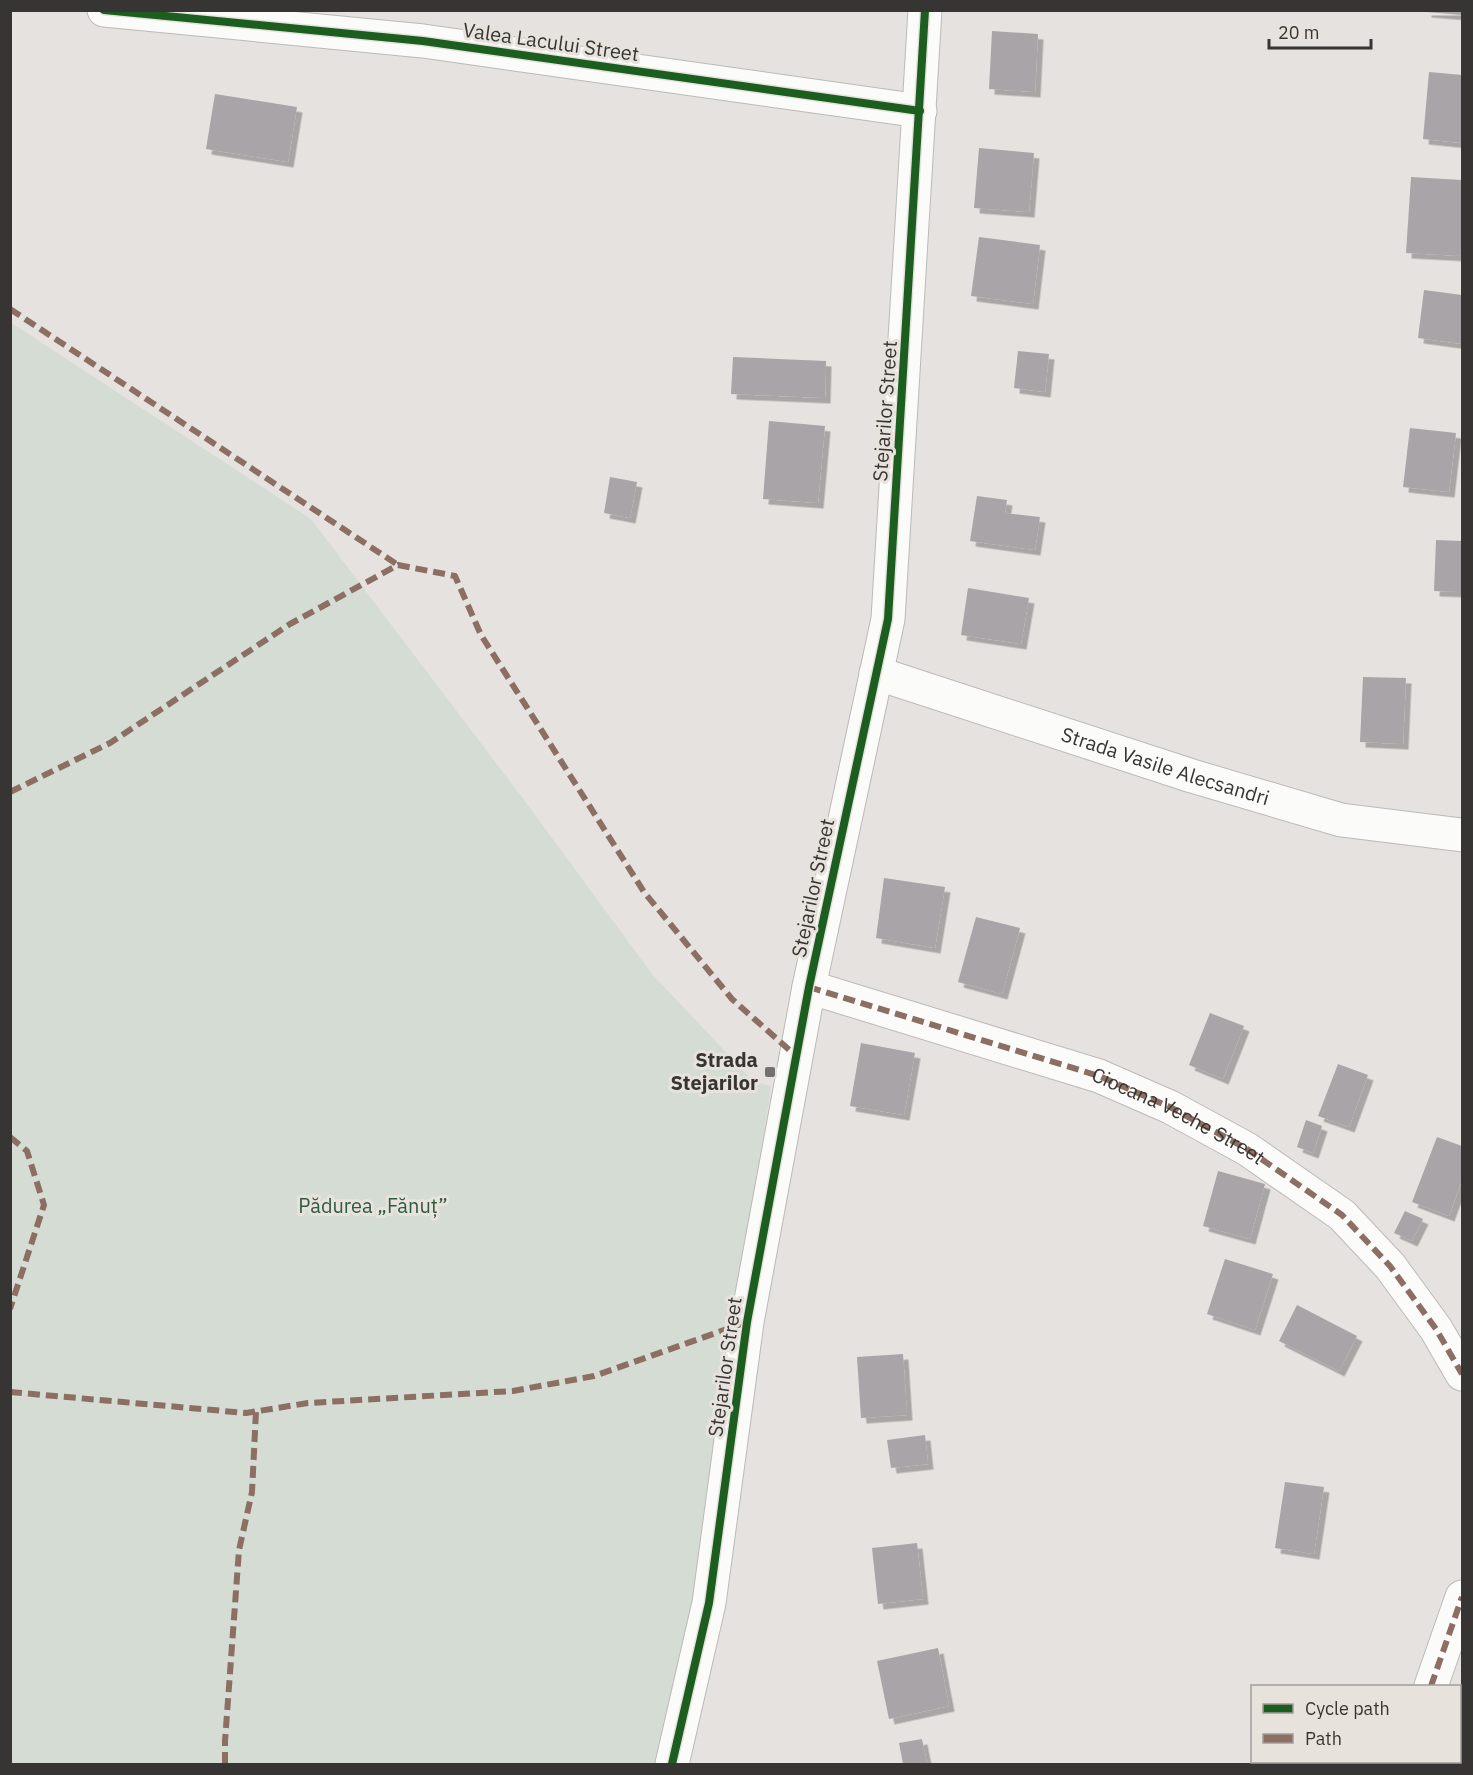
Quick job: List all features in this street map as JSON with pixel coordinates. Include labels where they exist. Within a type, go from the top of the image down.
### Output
[{"type":"street","name":"Valea Lacului Street","points":[[104,10],[423,40],[920,111]]},
{"type":"street","name":"Stejarilor Street","points":[[672,1764],[710,1603],[747,1322],[809,987],[888,620],[925,10]]},
{"type":"street","name":"Strada Vasile Alecsandri","points":[[876,673],[1192,776],[1341,820],[1462,835]]},
{"type":"street","name":"Ciocana Veche Street","points":[[809,987],[1099,1076],[1170,1107],[1247,1149],[1342,1215],[1390,1266],[1436,1329],[1462,1374]]},
{"type":"street","points":[[1431,1685],[1462,1597]]},
{"type":"green space","name":"Pădurea „Fănuț”","points":[[10,322],[311,519],[524,800],[652,974],[754,1082],[771,1086],[695,1612],[659,1764],[11,1764]]},
{"type":"building","points":[[1426,10],[1462,10],[1462,15],[1426,12]]},
{"type":"building","points":[[992,31],[1038,34],[1035,92],[989,89]]},
{"type":"building","points":[[1429,72],[1462,75],[1462,143],[1423,139]]},
{"type":"building","points":[[215,94],[297,107],[288,162],[206,149]]},
{"type":"building","points":[[979,148],[1034,153],[1029,212],[974,208]]},
{"type":"building","points":[[1411,177],[1462,180],[1462,256],[1406,253]]},
{"type":"building","points":[[979,237],[1040,245],[1033,304],[971,296]]},
{"type":"building","points":[[1424,290],[1462,295],[1462,344],[1418,338]]},
{"type":"building","points":[[1018,351],[1049,354],[1045,392],[1014,388]]},
{"type":"building","points":[[733,357],[826,361],[825,398],[731,394]]},
{"type":"building","points":[[769,421],[825,426],[818,503],[763,499]]},
{"type":"building","points":[[1410,428],[1456,433],[1449,492],[1403,487]]},
{"type":"building","points":[[610,477],[637,482],[630,518],[604,513]]},
{"type":"building","points":[[977,496],[1007,500],[1005,513],[1040,517],[1035,550],[970,541]]},
{"type":"building","points":[[1436,540],[1462,541],[1462,592],[1434,591]]},
{"type":"building","points":[[968,588],[1029,598],[1021,644],[961,635]]},
{"type":"building","points":[[1363,677],[1406,678],[1403,744],[1360,742]]},
{"type":"building","points":[[884,878],[945,887],[935,948],[876,938]]},
{"type":"building","points":[[976,917],[1020,928],[1002,994],[958,982]]},
{"type":"building","points":[[1210,1013],[1244,1026],[1223,1079],[1189,1065]]},
{"type":"building","points":[[861,1043],[915,1053],[904,1115],[850,1106]]},
{"type":"building","points":[[1338,1064],[1368,1075],[1349,1127],[1318,1116]]},
{"type":"building","points":[[1306,1120],[1322,1126],[1313,1153],[1297,1147]]},
{"type":"building","points":[[1437,1137],[1462,1146],[1462,1180],[1449,1216],[1412,1202]]},
{"type":"building","points":[[1218,1171],[1265,1184],[1250,1239],[1203,1226]]},
{"type":"building","points":[[1405,1211],[1423,1219],[1412,1241],[1394,1233]]},
{"type":"building","points":[[1225,1259],[1273,1274],[1255,1330],[1207,1314]]},
{"type":"building","points":[[1297,1305],[1357,1336],[1339,1371],[1279,1341]]},
{"type":"building","points":[[903,1354],[907,1415],[861,1418],[857,1357]]},
{"type":"building","points":[[925,1435],[928,1464],[891,1468],[887,1440]]},
{"type":"building","points":[[1285,1482],[1324,1487],[1314,1554],[1275,1548]]},
{"type":"building","points":[[917,1543],[923,1599],[878,1604],[872,1548]]},
{"type":"building","points":[[938,1648],[949,1706],[889,1719],[877,1661]]},
{"type":"building","points":[[922,1739],[927,1764],[903,1764],[899,1743]]},
{"type":"marked path","points":[[10,309],[398,565]]},
{"type":"marked path","points":[[10,792],[110,743],[290,624],[398,565],[455,576],[481,635],[644,892],[732,999],[796,1056]]},
{"type":"marked path","points":[[809,987],[1099,1076],[1170,1107],[1247,1149],[1342,1215],[1390,1266],[1436,1329],[1462,1374]]},
{"type":"marked path","points":[[10,1137],[27,1151],[44,1205],[10,1309]]},
{"type":"marked path","points":[[10,1392],[246,1413],[308,1403],[513,1391],[594,1376],[747,1322]]},
{"type":"marked path","points":[[225,1764],[239,1550],[252,1492],[256,1411]]},
{"type":"marked path","points":[[1431,1685],[1462,1597]]},
{"type":"marked path","points":[[1333,1764],[1344,1763]]},
{"type":"cycle path","points":[[104,10],[423,41],[920,111]]},
{"type":"cycle path","points":[[672,1764],[709,1603],[747,1322],[809,987],[888,619],[925,10]]},
{"type":"place","name":"Strada Stejarilor","points":[[770,1072]]}]
